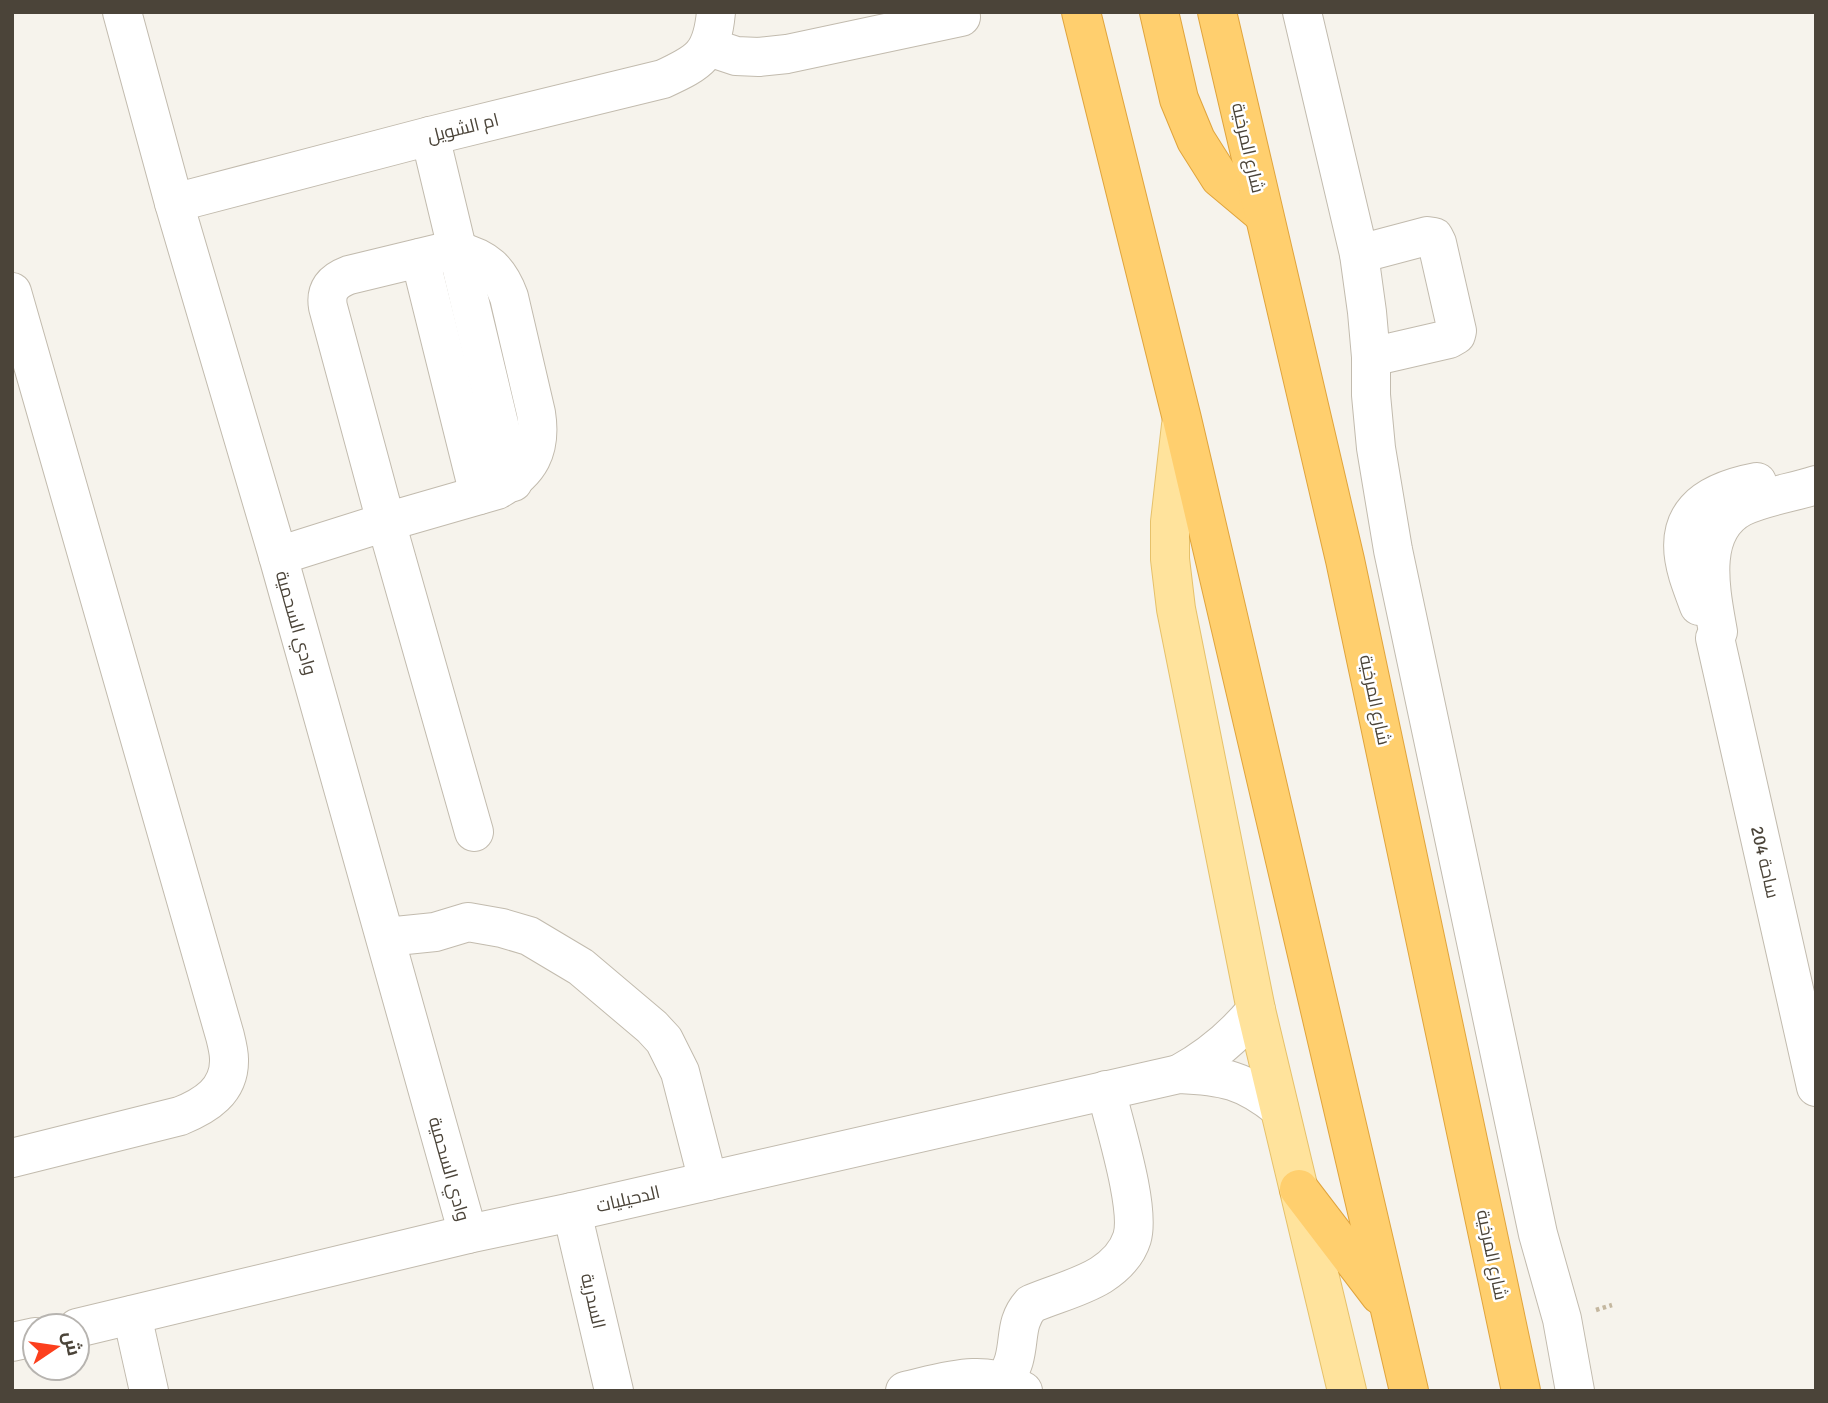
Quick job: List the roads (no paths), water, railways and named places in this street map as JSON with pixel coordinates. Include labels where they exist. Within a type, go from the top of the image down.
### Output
[{"type":"highway","points":[[1081,12],[1182,419],[1409,1391]]},
{"type":"highway","points":[[1159,12],[1179,99],[1196,140],[1220,178],[1264,214]]},
{"type":"highway","name":"شارع المرخية","points":[[1217,12],[1348,573],[1521,1391]]},
{"type":"highway","points":[[1299,1189],[1388,1305]]},
{"type":"main road","points":[[1182,419],[1170,522],[1170,559],[1176,609],[1256,1010],[1347,1391]]},
{"type":"street","name":"وادي السحمية","points":[[122,12],[468,1234]]},
{"type":"street","points":[[1302,12],[1359,254],[1371,357],[1371,395],[1376,447],[1393,550],[1535,1220],[1562,1319],[1575,1391]]},
{"type":"street","points":[[713,30],[736,56],[759,57],[787,54],[961,17]]},
{"type":"street","name":"ام الشويل","points":[[174,203],[663,79],[691,66],[713,30]]},
{"type":"street","points":[[430,136],[457,251],[496,488]]},
{"type":"street","points":[[1359,254],[1434,237],[1457,331],[1456,335],[1449,339],[1371,357]]},
{"type":"street","points":[[457,251],[339,278],[331,285],[327,300],[386,522],[474,832]]},
{"type":"street","points":[[420,258],[496,488]]},
{"type":"street","points":[[12,292],[222,1023],[230,1061],[225,1081],[213,1098],[200,1108],[180,1116],[12,1158]]},
{"type":"street","name":"ساحة 204","points":[[1816,471],[1746,484],[1706,499],[1696,508],[1684,533],[1684,558],[1709,633],[1714,638],[1816,1087]]},
{"type":"street","name":"ساحة 204","points":[[1714,638],[1718,632],[1710,563],[1712,547],[1721,524],[1729,515],[1754,502],[1816,485]]},
{"type":"street","points":[[278,556],[496,488]]},
{"type":"street","points":[[386,937],[435,932],[468,922],[529,936],[581,967],[664,1040],[680,1072],[708,1181]]},
{"type":"street","name":"الدحيليات","points":[[1180,1074],[1222,1046],[1256,1010]]},
{"type":"street","name":"الدحيليات","points":[[91,1325],[468,1234],[1180,1074],[1207,1075],[1233,1081],[1258,1092],[1279,1108]]},
{"type":"street","points":[[905,1391],[968,1378],[987,1377],[1014,1386],[1014,1359],[1024,1312],[1031,1304],[1099,1277],[1113,1267],[1125,1253],[1133,1237],[1134,1216],[1106,1090]]},
{"type":"street","name":"السدرية","points":[[572,1212],[614,1391]]},
{"type":"street","points":[[132,1315],[149,1391]]}]
